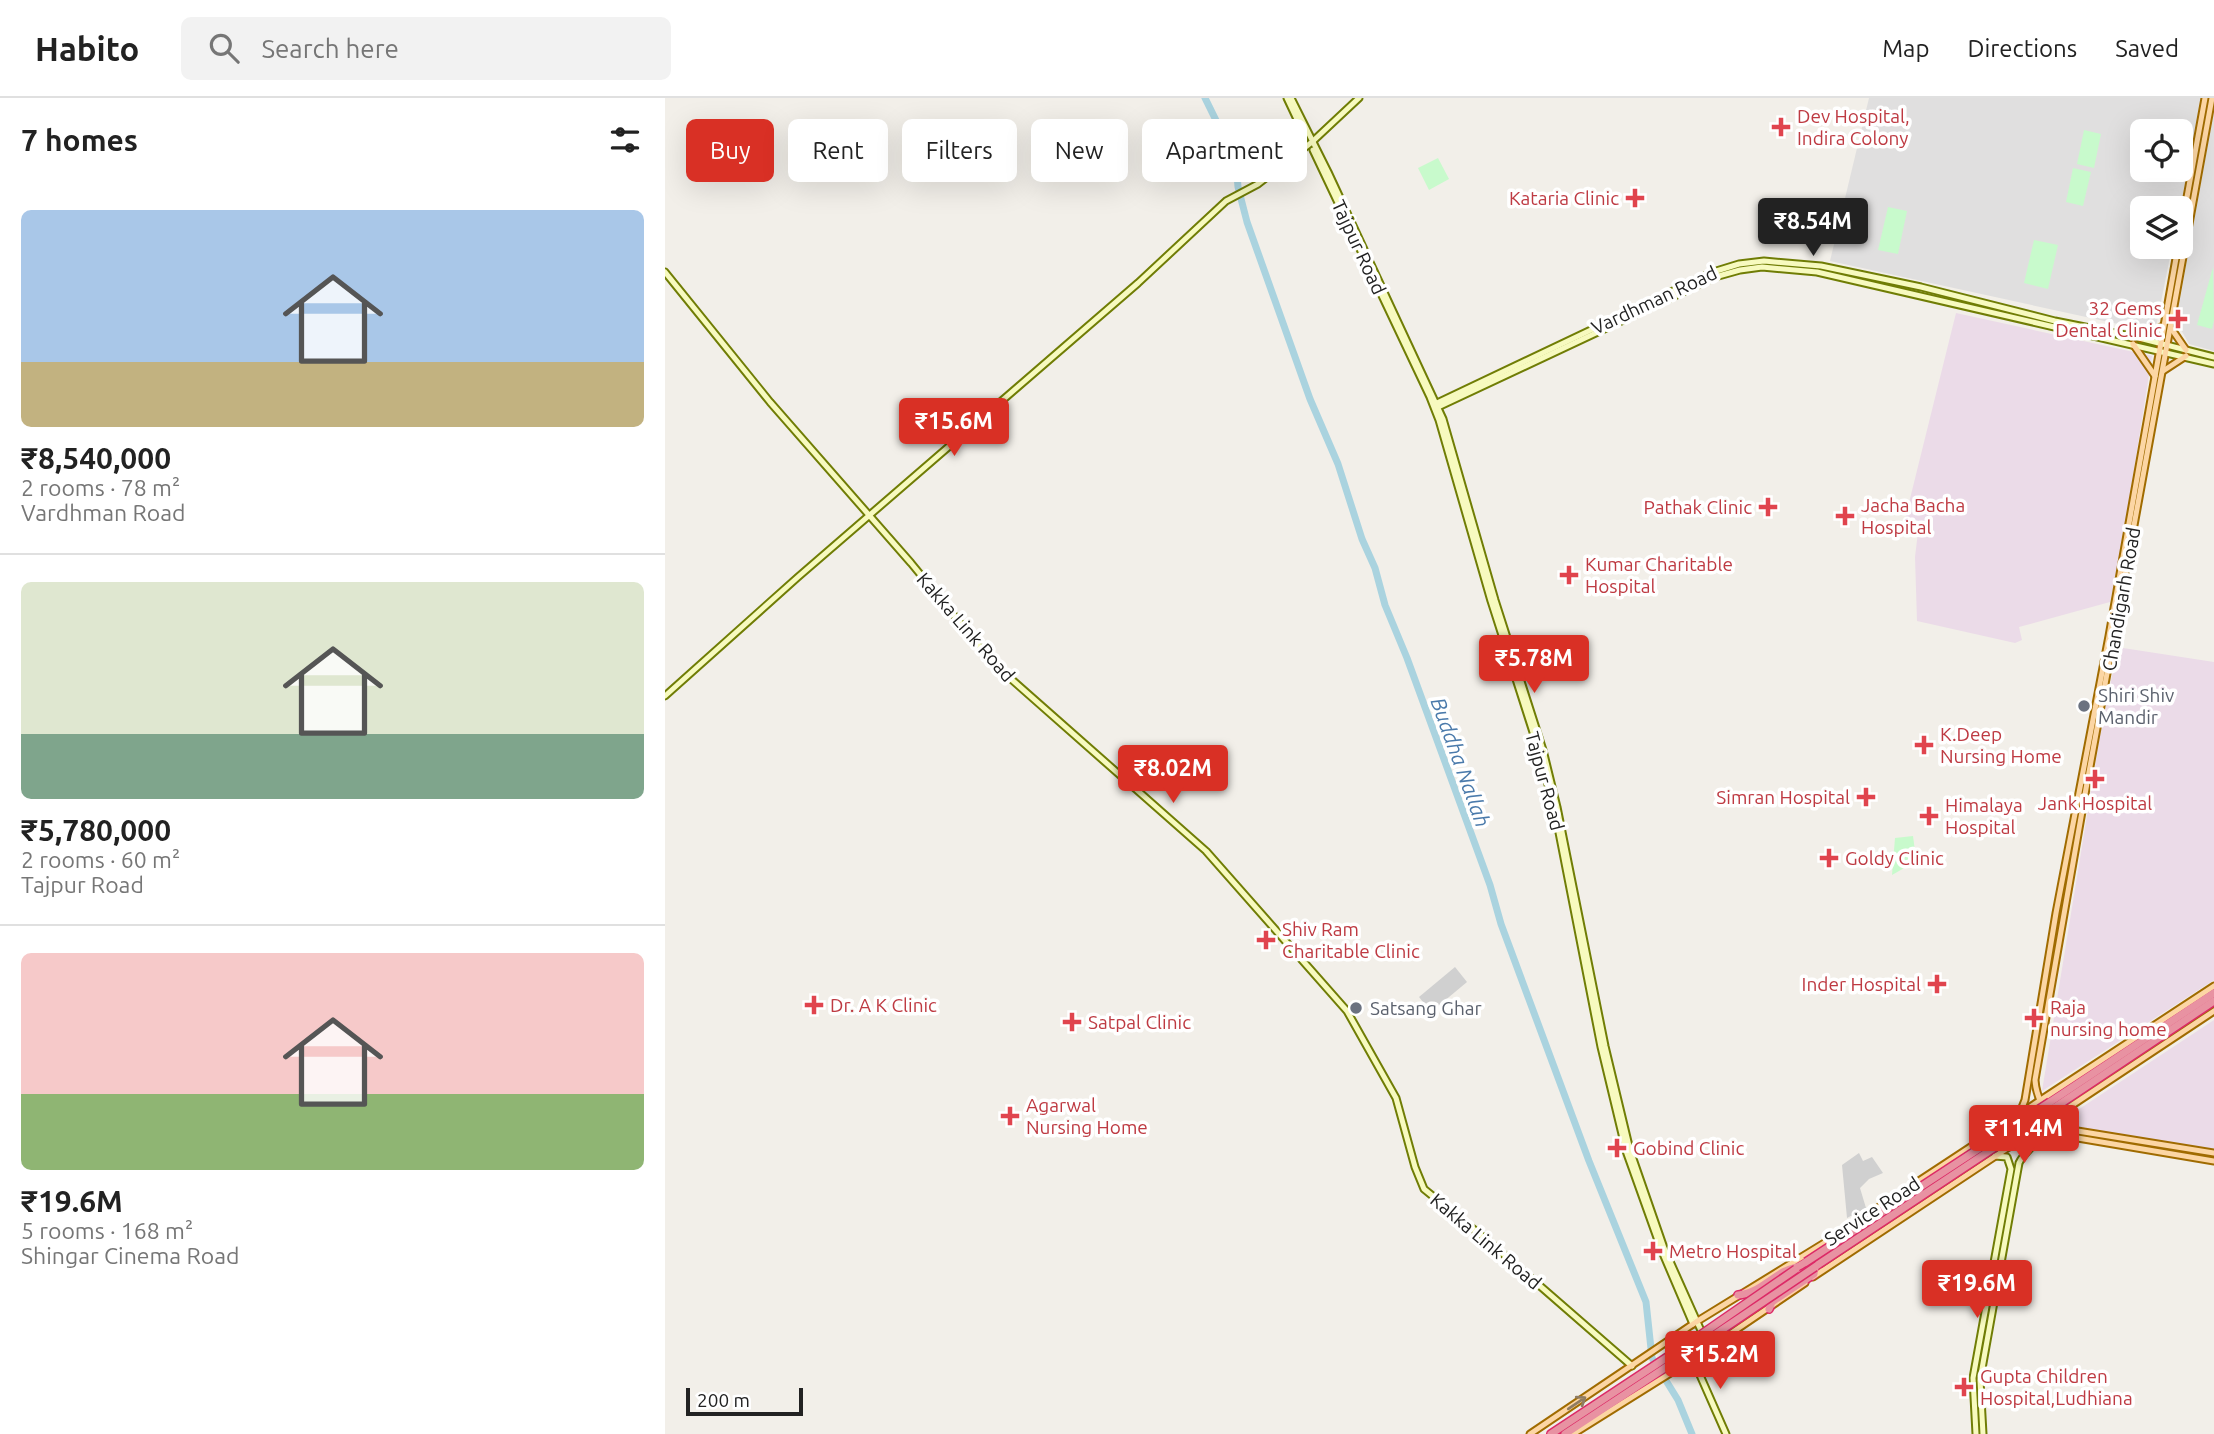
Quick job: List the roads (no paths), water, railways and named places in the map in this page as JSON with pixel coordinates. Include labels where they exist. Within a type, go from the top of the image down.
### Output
[{"type":"highway","points":[[1551,1434],[1631,1386],[1815,1267],[2214,993]]},
{"type":"highway","points":[[1565,1434],[1796,1269],[2214,1001]]},
{"type":"highway","points":[[1769,1310],[1775,1300],[1814,1274],[1815,1267]]},
{"type":"highway","points":[[1738,1296],[1747,1295],[1787,1270],[1796,1269]]},
{"type":"main road","points":[[2187,196],[2205,98]]},
{"type":"main road","name":"Chandigarh Road","points":[[2013,1118],[2021,1110],[2025,1100],[2056,913],[2155,376],[2171,328],[2213,98]]},
{"type":"main road","name":"Chandigarh Road","points":[[2040,1100],[2035,1080],[2163,371],[2163,326],[2176,259]]},
{"type":"main road","points":[[2141,338],[2163,326]]},
{"type":"main road","points":[[2163,371],[2186,353],[2171,328]]},
{"type":"main road","points":[[2133,344],[2155,376]]},
{"type":"main road","name":"Service Road","points":[[1529,1434],[2214,986]]},
{"type":"main road","name":"Service Road","points":[[1573,1434],[1769,1310],[1832,1263],[2214,1010]]},
{"type":"main road","points":[[2040,1100],[2051,1120],[2063,1129],[2214,1153]]},
{"type":"main road","points":[[2013,1118],[2012,1128],[2021,1138],[2066,1135],[2214,1161]]},
{"type":"street","name":"Tajpur Road","points":[[1289,98],[1436,405],[1543,750],[1626,1137],[1664,1248],[1695,1323],[1709,1349]]},
{"type":"street","points":[[665,696],[1138,283],[1226,201],[1258,184],[1311,143],[1359,98]]},
{"type":"street","name":"Vardhman Road","points":[[1436,405],[1713,272],[1752,262],[1788,261],[1866,274],[2055,321],[2141,338],[2214,364]]},
{"type":"street","name":"Vardhman Road","points":[[1436,405],[1715,277],[1762,267],[1784,267],[1864,281],[2037,324],[2133,344],[2164,347]]},
{"type":"street","name":"Kakka Link Road","points":[[665,272],[771,402],[997,667],[1206,851],[1347,1011],[1396,1098],[1423,1189],[1487,1240],[1632,1366]]},
{"type":"street","name":"Vardhman Road","points":[[2186,353],[2214,357]]},
{"type":"street","points":[[1983,1434],[1980,1380],[2017,1174],[2025,1151],[2042,1135],[2044,1124]]},
{"type":"street","points":[[1976,1434],[1973,1378],[2011,1169],[2007,1157],[1995,1156]]},
{"type":"street","points":[[1681,1333],[1726,1434]]},
{"type":"waterway","name":"Buddha Nallah","points":[[1205,98],[1236,161],[1238,187],[1247,222],[1310,399],[1338,464],[1362,539],[1375,568],[1385,605],[1407,658],[1490,885],[1501,924],[1589,1161],[1646,1302],[1652,1358],[1678,1400],[1692,1434]]},
{"type":"place","name":"Dev Hospital, Indira Colony","points":[[1781,127]]},
{"type":"place","name":"Kataria Clinic","points":[[1635,198]]},
{"type":"place","name":"32 Gems Dental Clinic","points":[[2178,319]]},
{"type":"place","name":"Pathak Clinic","points":[[1768,507]]},
{"type":"place","name":"Jacha Bacha Hospital","points":[[1845,516]]},
{"type":"place","name":"Kumar Charitable Hospital","points":[[1569,575]]},
{"type":"place","name":"Shiri Shiv Mandir","points":[[2084,706]]},
{"type":"place","name":"K.Deep Nursing Home","points":[[1924,745]]},
{"type":"place","name":"Jank Hospital","points":[[2095,779]]},
{"type":"place","name":"Simran Hospital","points":[[1866,797]]},
{"type":"place","name":"Himalaya Hospital","points":[[1929,816]]},
{"type":"place","name":"Goldy Clinic","points":[[1829,858]]},
{"type":"place","name":"Shiv Ram Charitable Clinic","points":[[1266,940]]},
{"type":"place","name":"Inder Hospital","points":[[1937,984]]},
{"type":"place","name":"Dr. A K Clinic","points":[[814,1005]]},
{"type":"place","name":"Satsang Ghar","points":[[1356,1008]]},
{"type":"place","name":"Raja nursing home","points":[[2034,1018]]},
{"type":"place","name":"Satpal Clinic","points":[[1072,1022]]},
{"type":"place","name":"Agarwal Nursing Home","points":[[1010,1116]]},
{"type":"place","name":"Gobind Clinic","points":[[1617,1148]]},
{"type":"place","name":"Metro Hospital","points":[[1653,1251]]},
{"type":"place","name":"Gupta Children Hospital,Ludhiana","points":[[1964,1387]]}]
